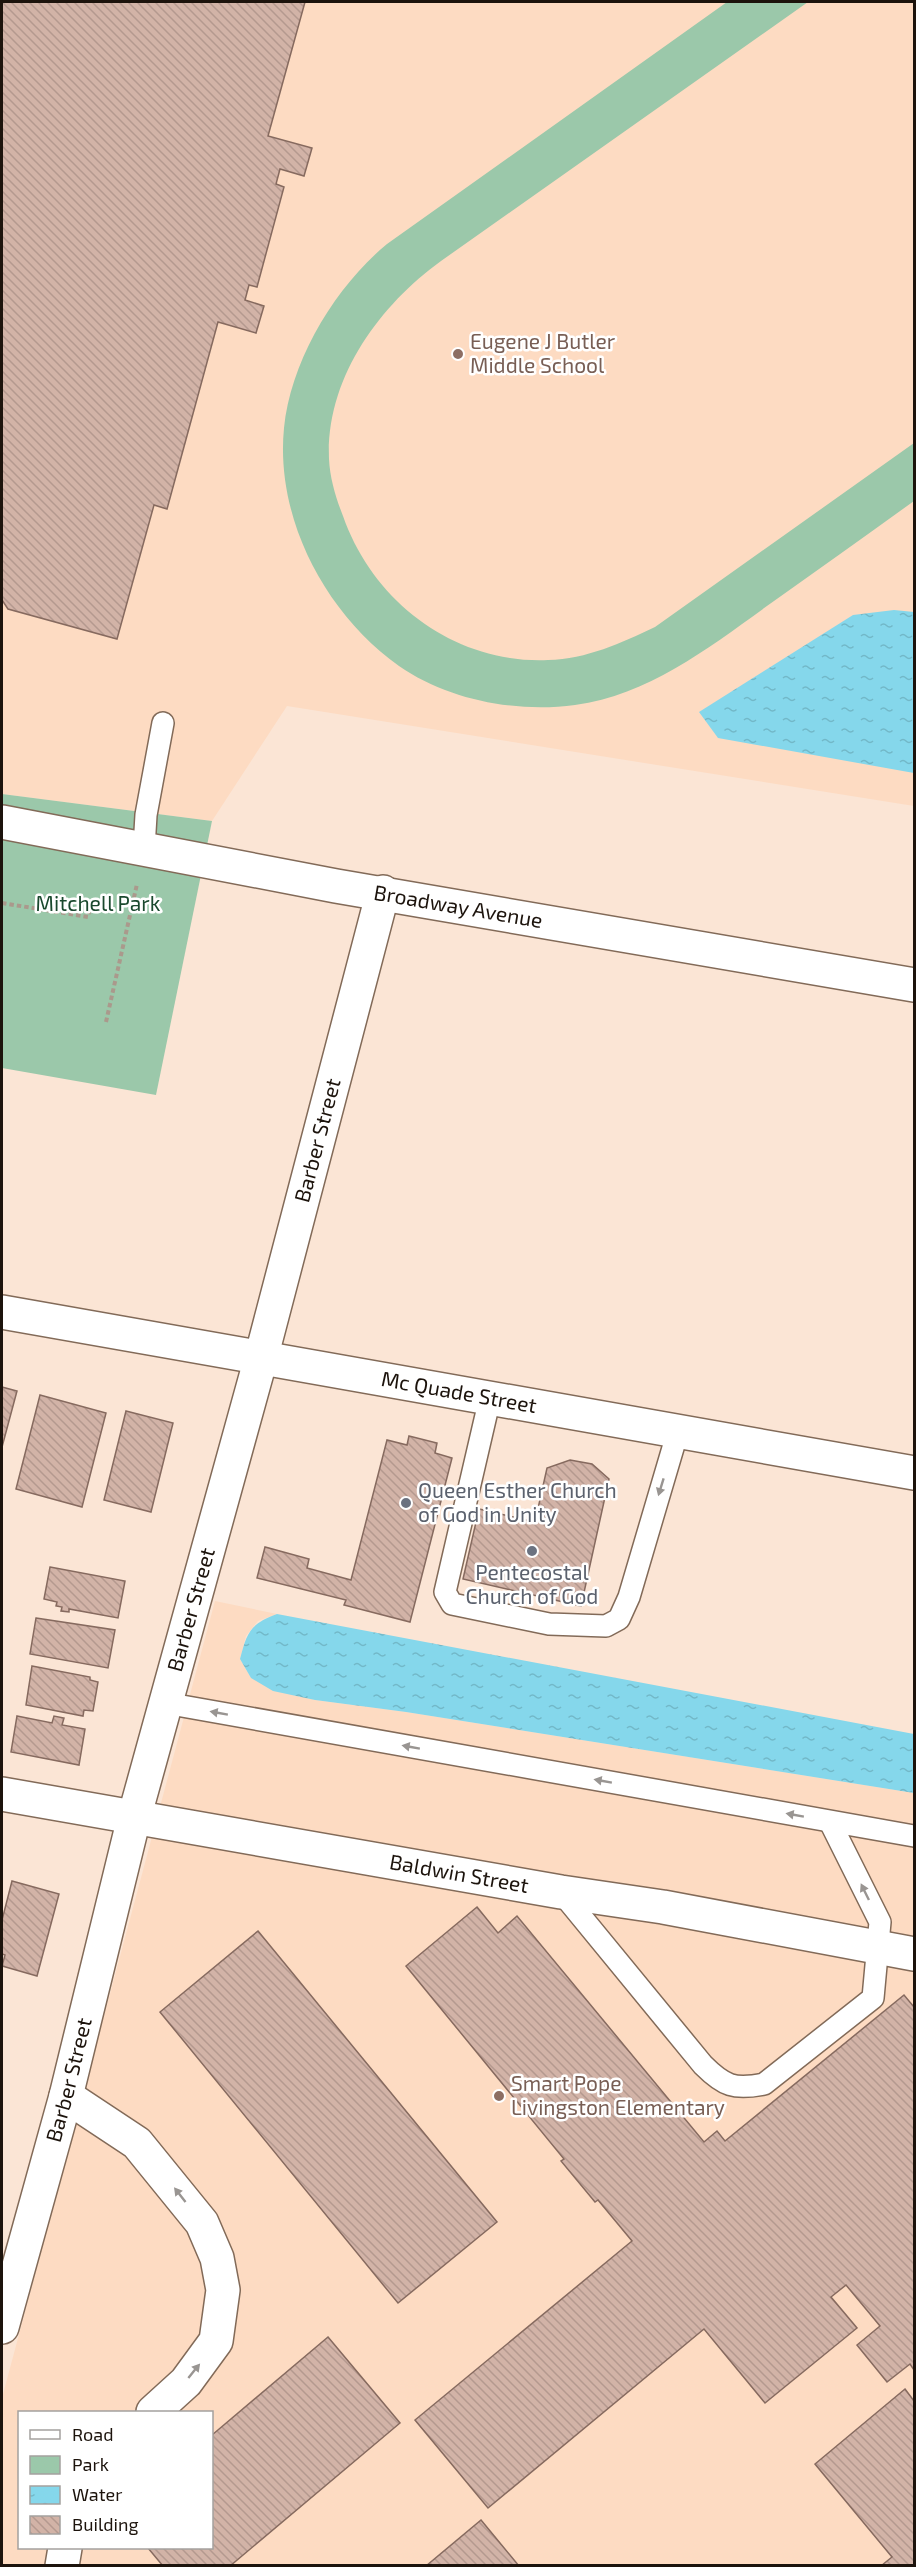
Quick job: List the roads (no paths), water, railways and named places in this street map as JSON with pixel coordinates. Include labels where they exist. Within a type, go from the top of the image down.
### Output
[{"type":"street","name":"Broadway Avenue","points":[[2,822],[383,892],[915,985]]},
{"type":"street","name":"Barber Street","points":[[2,2327],[12,2244],[66,2096],[134,1818],[261,1358],[383,892]]},
{"type":"street","name":"Mc Quade Street","points":[[2,1312],[915,1473]]},
{"type":"street","name":"Baldwin Street","points":[[2,1794],[561,1892],[663,1907],[903,1954]]},
{"type":"street","points":[[66,2096],[137,2143],[196,2215],[206,2232],[219,2269],[223,2290],[216,2341],[186,2382],[154,2411]]},
{"type":"street","points":[[62,2565],[66,2549]]},
{"type":"lane","points":[[144,848],[146,815],[163,723]]},
{"type":"lane","points":[[490,1398],[445,1592],[452,1604],[549,1624],[606,1626],[619,1619],[629,1597],[678,1431]]},
{"type":"lane","points":[[165,1703],[915,1836]]},
{"type":"lane","points":[[561,1892],[703,2065],[720,2082],[742,2088],[764,2084],[873,1998],[903,1954],[880,1923],[830,1822]]},
{"type":"water","points":[[894,610],[914,612],[914,773],[718,738],[699,712],[853,615]]},
{"type":"water","points":[[277,1614],[914,1734],[914,1793],[406,1712],[315,1700],[273,1691],[251,1678],[240,1659],[251,1630],[261,1621]]},
{"type":"place","name":"Eugene J Butler Middle School","points":[[458,354]]},
{"type":"place","name":"Queen Esther Church of God in Unity","points":[[406,1503]]},
{"type":"place","name":"Pentecostal Church of God","points":[[532,1551]]},
{"type":"place","name":"Smart Pope Livingston Elementary","points":[[499,2096]]},
{"type":"park label","name":"Mitchell Park","points":[[98,904]]}]
